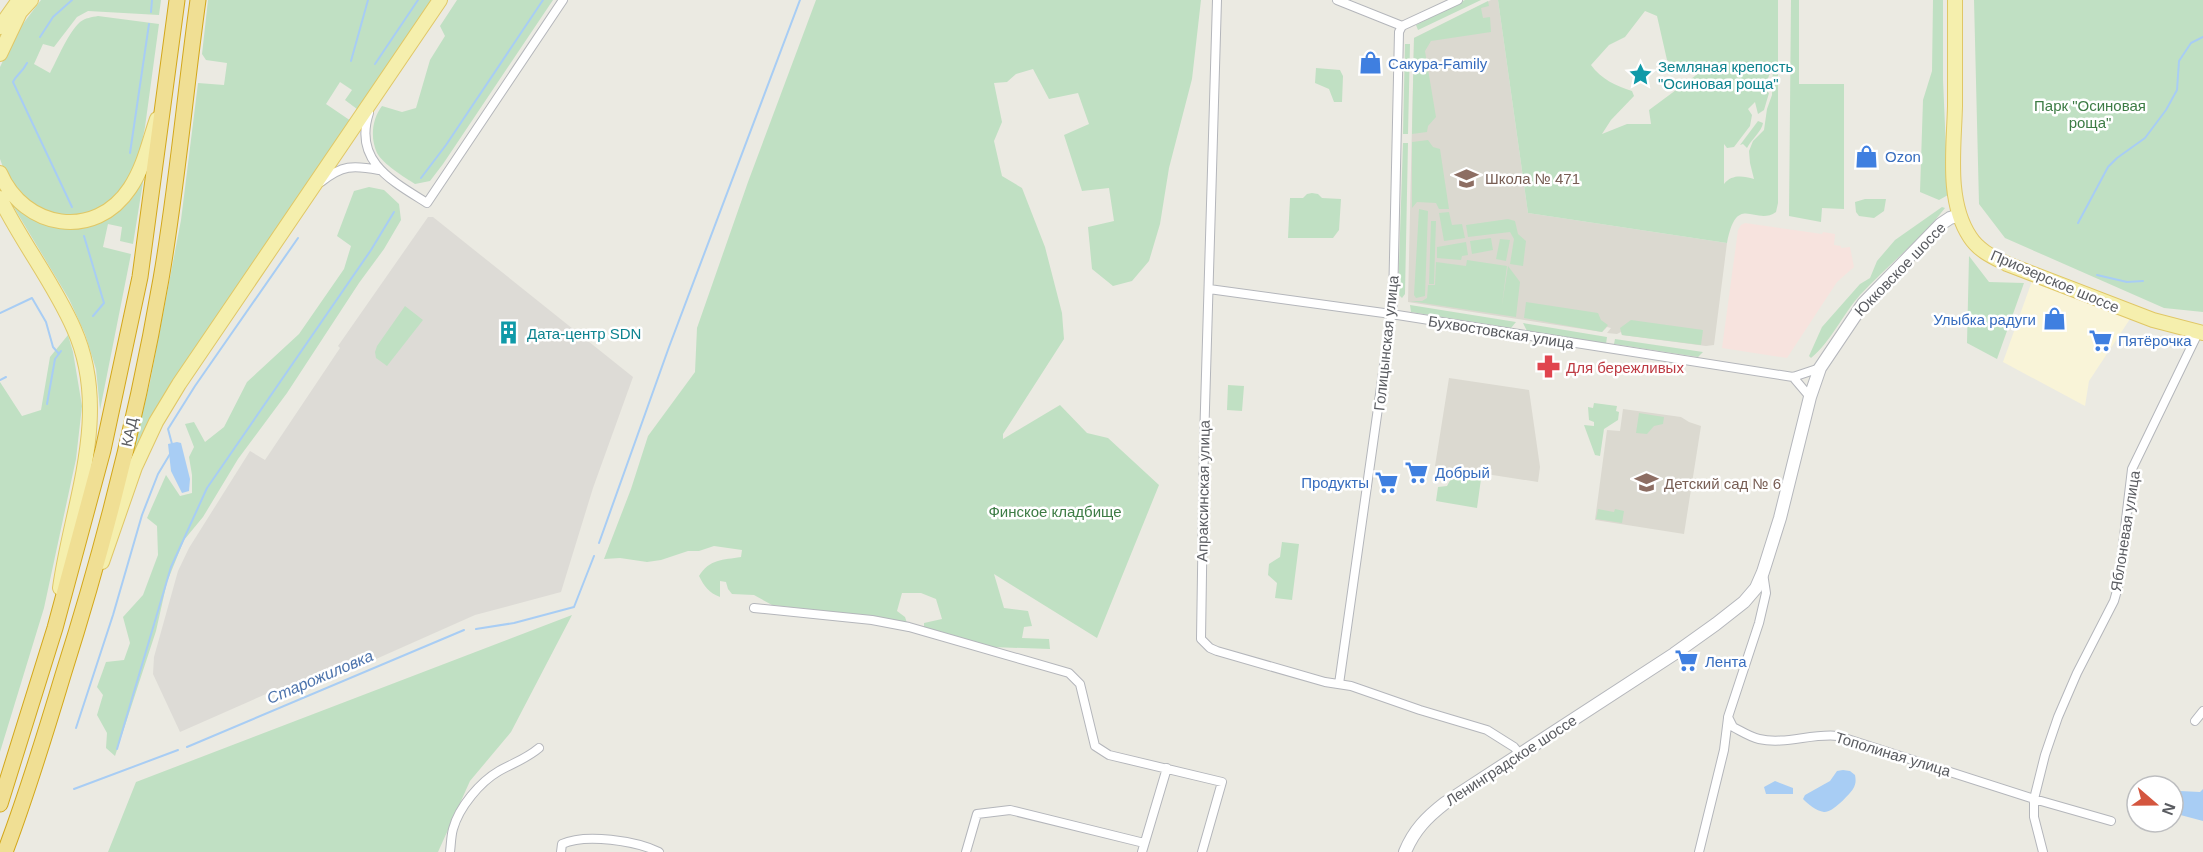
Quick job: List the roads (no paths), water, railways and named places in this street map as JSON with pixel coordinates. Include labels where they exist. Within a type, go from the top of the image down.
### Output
[{"type":"highway","name":"КАД","points":[[0,804],[55,628],[104,450],[140,277],[177,0]]},
{"type":"highway","name":"КАД","points":[[5,852],[34,769],[89,594],[125,451],[161,280],[178,167],[198,0]]},
{"type":"main road","points":[[0,27],[19,0]]},
{"type":"main road","points":[[0,54],[20,12],[31,0]]},
{"type":"main road","points":[[89,594],[110,545],[135,467],[156,422],[440,0]]},
{"type":"main road","name":"Приозерское шоссе","points":[[1955,0],[1954,174],[1960,214],[1970,237],[1978,247],[1991,256],[2107,304],[2200,333]]},
{"type":"main road","points":[[0,173],[6,187],[18,203],[37,215],[57,222],[77,222],[94,218],[112,208],[129,189],[143,163],[166,88]]},
{"type":"main road","points":[[0,198],[75,330],[89,383],[91,413],[86,458],[63,569],[55,628]]},
{"type":"main road","name":"Юкковское шоссе","points":[[1632,681],[1716,624],[1744,602],[1756,588],[1792,476],[1810,397],[1820,368],[1863,304],[1935,230],[1950,218],[1960,214]]},
{"type":"main road","name":"Ленинградское шоссе","points":[[1405,852],[1413,834],[1425,819],[1445,802],[1632,681]]},
{"type":"street","points":[[372,101],[366,121],[365,138],[368,152],[379,170],[427,203],[563,0]]},
{"type":"street","name":"Апраксинская улица","points":[[1217,0],[1201,639],[1217,651],[1325,682],[1351,686],[1487,730],[1514,747],[1520,754]]},
{"type":"street","points":[[1337,0],[1402,26],[1458,0]]},
{"type":"street","name":"Голицынская улица","points":[[1339,684],[1394,291],[1398,39],[1402,26]]},
{"type":"street","points":[[313,188],[333,172],[347,167],[379,170]]},
{"type":"street","name":"Бухвостовская улица","points":[[1209,289],[1391,314],[1793,377],[1820,368]]},
{"type":"street","name":"Яблоневая улица","points":[[2034,799],[2058,717],[2077,673],[2114,601],[2118,587],[2132,469],[2200,333]]},
{"type":"street","points":[[1793,377],[1810,397]]},
{"type":"street","points":[[1699,852],[1719,772],[1728,717],[1759,623],[1766,594],[1763,572]]},
{"type":"street","points":[[754,608],[852,618],[909,627],[1069,673],[1080,684],[1095,746],[1108,755],[1222,782],[1202,852]]},
{"type":"street","points":[[2195,721],[2203,711]]},
{"type":"street","name":"Тополиная улица","points":[[1728,717],[1733,727],[1757,739],[1778,740],[1824,734],[1838,736],[2034,799],[2111,821]]},
{"type":"street","points":[[450,852],[453,829],[460,812],[469,799],[498,772],[528,757],[539,748]]},
{"type":"street","points":[[966,852],[977,814],[1010,810],[1143,848],[1167,768]]},
{"type":"street","points":[[2034,799],[2034,817],[2043,852]]},
{"type":"street","points":[[561,852],[562,844],[573,838],[644,844],[659,852]]},
{"type":"water","points":[[181,443],[190,479],[189,491],[182,493],[171,471],[168,444]]},
{"type":"water","points":[[1837,771],[1850,771],[1855,775],[1856,780],[1851,792],[1835,807],[1824,812],[1812,807],[1803,799],[1805,795],[1830,781]]},
{"type":"water","points":[[1775,781],[1793,788],[1793,794],[1766,794],[1764,787]]},
{"type":"water","points":[[2203,789],[2203,821],[2185,816],[2185,791],[2200,792]]},
{"type":"waterway","points":[[40,37],[53,17],[72,0]]},
{"type":"waterway","points":[[151,12],[152,0]]},
{"type":"waterway","points":[[351,61],[368,0]]},
{"type":"waterway","points":[[375,64],[418,0]]},
{"type":"waterway","points":[[421,178],[446,145],[543,0]]},
{"type":"waterway","points":[[599,543],[669,347],[800,0]]},
{"type":"waterway","points":[[130,153],[149,24]]},
{"type":"waterway","points":[[2078,223],[2108,167],[2145,138],[2166,110],[2177,90],[2179,61],[2191,43],[2203,37]]},
{"type":"waterway","points":[[27,63],[13,82],[72,207]]},
{"type":"waterway","points":[[117,749],[171,567],[207,488],[371,250],[394,212]]},
{"type":"waterway","points":[[84,236],[104,303],[93,316]]},
{"type":"waterway","points":[[172,444],[168,429],[195,386],[298,238]]},
{"type":"waterway","points":[[2097,275],[2127,282],[2143,281]]},
{"type":"waterway","points":[[0,313],[32,298],[46,322],[53,347],[59,354]]},
{"type":"waterway","points":[[47,404],[55,359],[61,351]]},
{"type":"waterway","points":[[0,380],[6,377]]},
{"type":"waterway","points":[[76,728],[113,615],[142,515],[158,474],[170,454]]},
{"type":"waterway","name":"Старожиловка","points":[[476,629],[514,623],[574,607],[594,556]]},
{"type":"waterway","name":"Старожиловка","points":[[187,747],[464,630]]},
{"type":"waterway","name":"Старожиловка","points":[[74,789],[178,750]]},
{"type":"place","name":"Сакура-Family","points":[[1370,63]]},
{"type":"place","name":"Земляная крепость \"Осиновая роща\"","points":[[1640,75]]},
{"type":"place","name":"Ozon","points":[[1867,156]]},
{"type":"place","name":"Школа № 471","points":[[1467,178]]},
{"type":"place","name":"Улыбка радуги","points":[[2054,319]]},
{"type":"place","name":"Дата-центр SDN","points":[[509,333]]},
{"type":"place","name":"Пятёрочка","points":[[2100,340]]},
{"type":"place","name":"Для бережливых","points":[[1548,367]]},
{"type":"place","name":"Добрый","points":[[1417,472]]},
{"type":"place","name":"Продукты","points":[[1387,482]]},
{"type":"place","name":"Детский сад № 6","points":[[1646,483]]},
{"type":"place","name":"Лента","points":[[1687,661]]},
{"type":"park label","name":"Парк \"Осиновая роща\"","points":[[2090,114]]},
{"type":"park label","name":"Финское кладбище","points":[[1055,511]]}]
